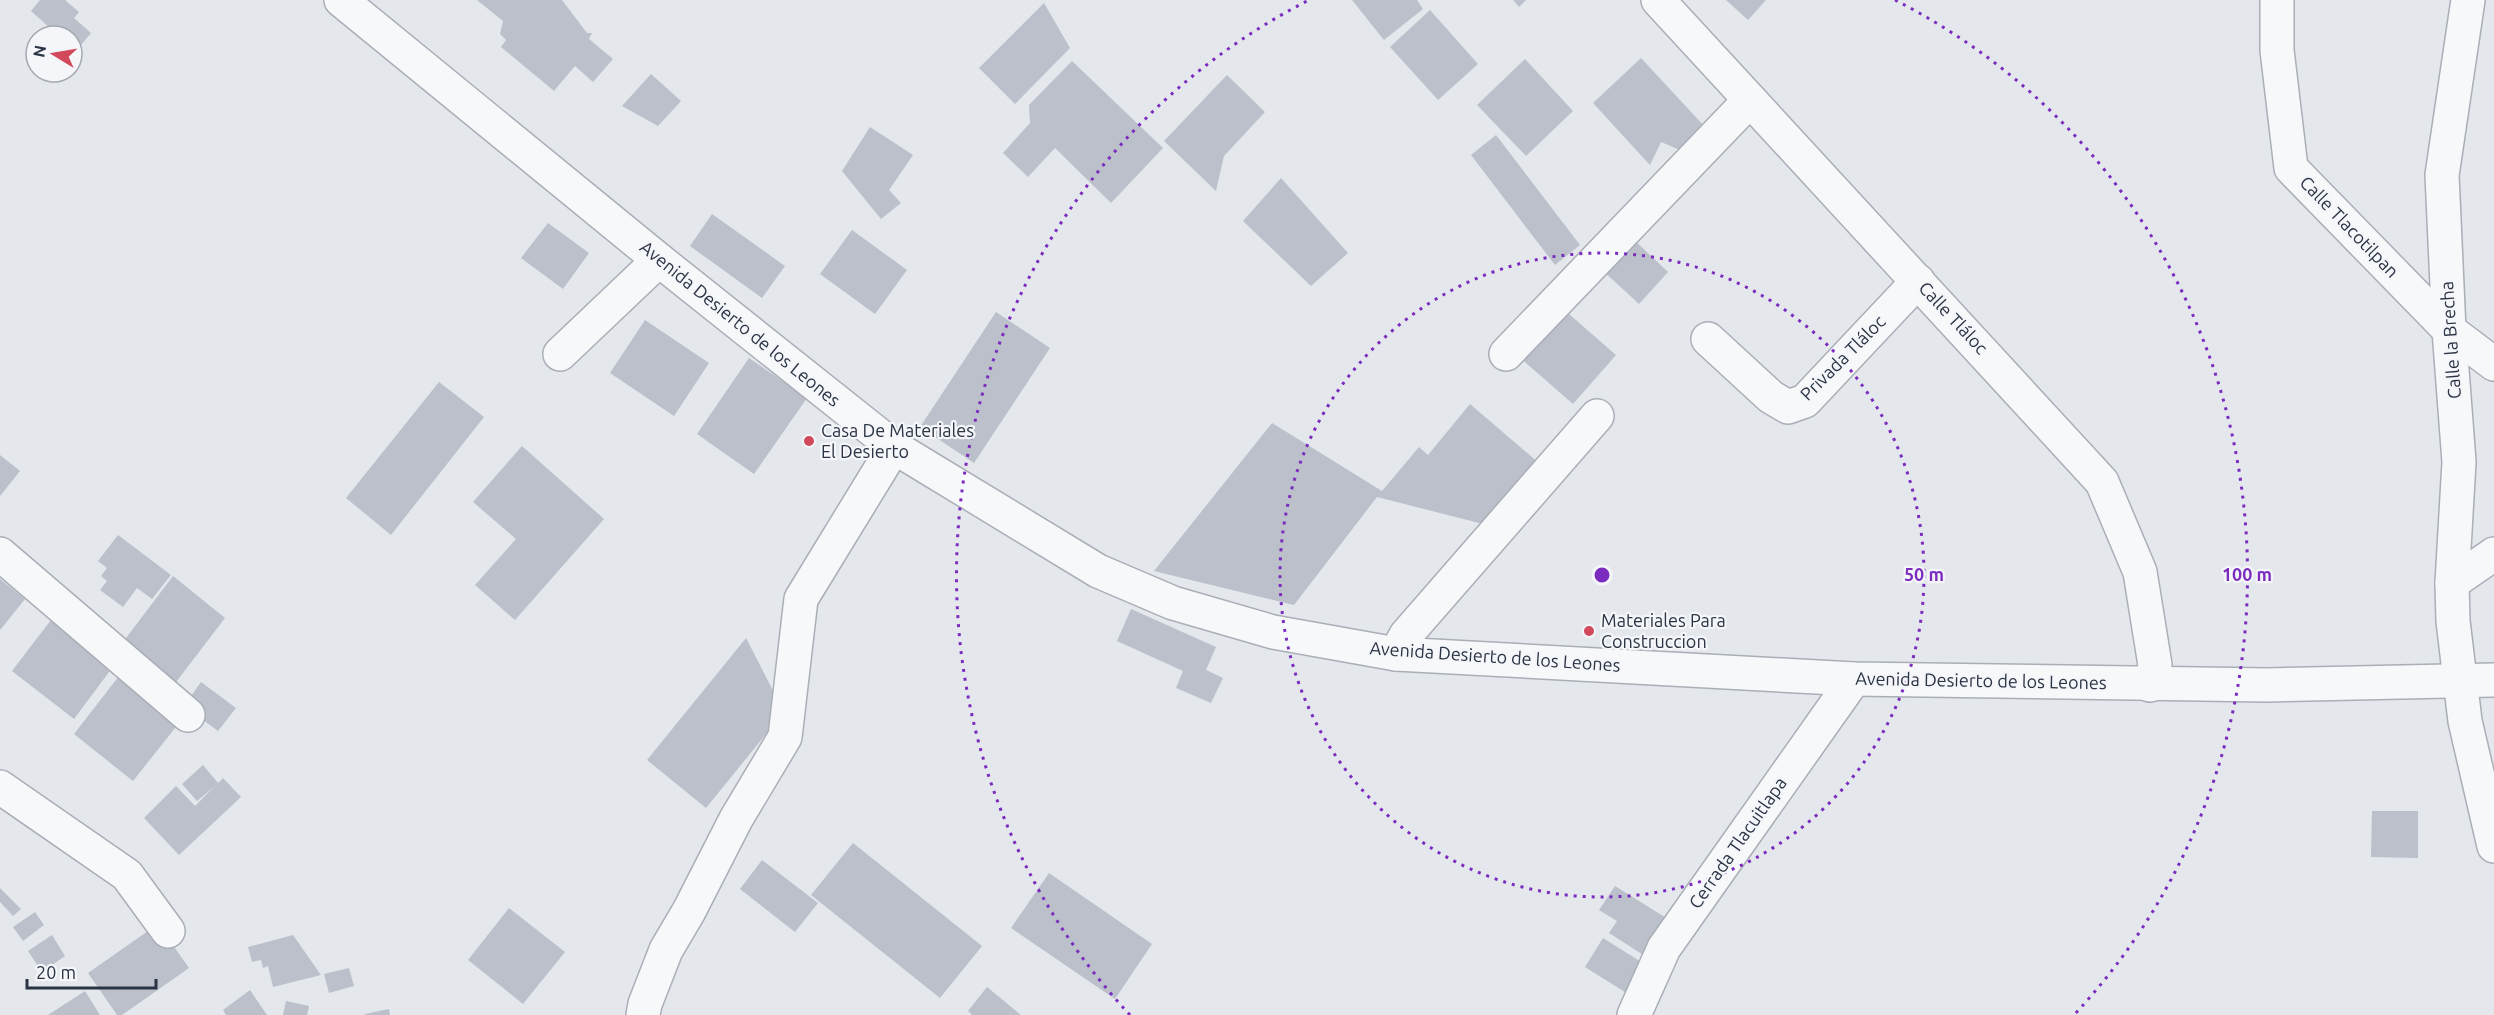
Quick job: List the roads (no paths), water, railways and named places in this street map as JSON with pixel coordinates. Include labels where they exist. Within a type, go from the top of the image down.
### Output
[{"type":"street","name":"Avenida Desierto de los Leones","points":[[341,0],[659,260],[894,447],[1098,570],[1173,603],[1273,632],[1396,654],[1854,679],[2150,685],[2494,680]]},
{"type":"street","name":"Calle Tláloc","points":[[1658,0],[2102,482],[2140,572],[2155,665],[2150,685]]},
{"type":"street","name":"Calle Tlacotilpan","points":[[2277,0],[2277,50],[2291,168],[2449,330],[2494,364]]},
{"type":"street","name":"Calle la Brecha","points":[[2468,0],[2442,175],[2449,330],[2459,462],[2452,583],[2453,621],[2465,721],[2494,846]]},
{"type":"street","points":[[1506,354],[1750,100]]},
{"type":"street","points":[[560,354],[659,260]]},
{"type":"street","name":"Privada Tláloc","points":[[1708,339],[1771,397],[1788,407],[1805,401],[1918,281]]},
{"type":"street","points":[[1396,654],[1406,635],[1596,416]]},
{"type":"street","points":[[643,1015],[666,950],[689,911],[736,819],[785,737],[801,598],[894,447]]},
{"type":"street","points":[[0,554],[188,715]]},
{"type":"street","points":[[2452,583],[2494,554]]},
{"type":"street","name":"Cerrada Tlacuitlapa","points":[[1634,1015],[1664,948],[1854,679]]},
{"type":"street","points":[[0,787],[127,875],[168,931]]},
{"type":"place","name":"Casa De Materiales El Desierto","points":[[809,441]]},
{"type":"place","name":"Materiales Para Construccion","points":[[1589,631]]}]
